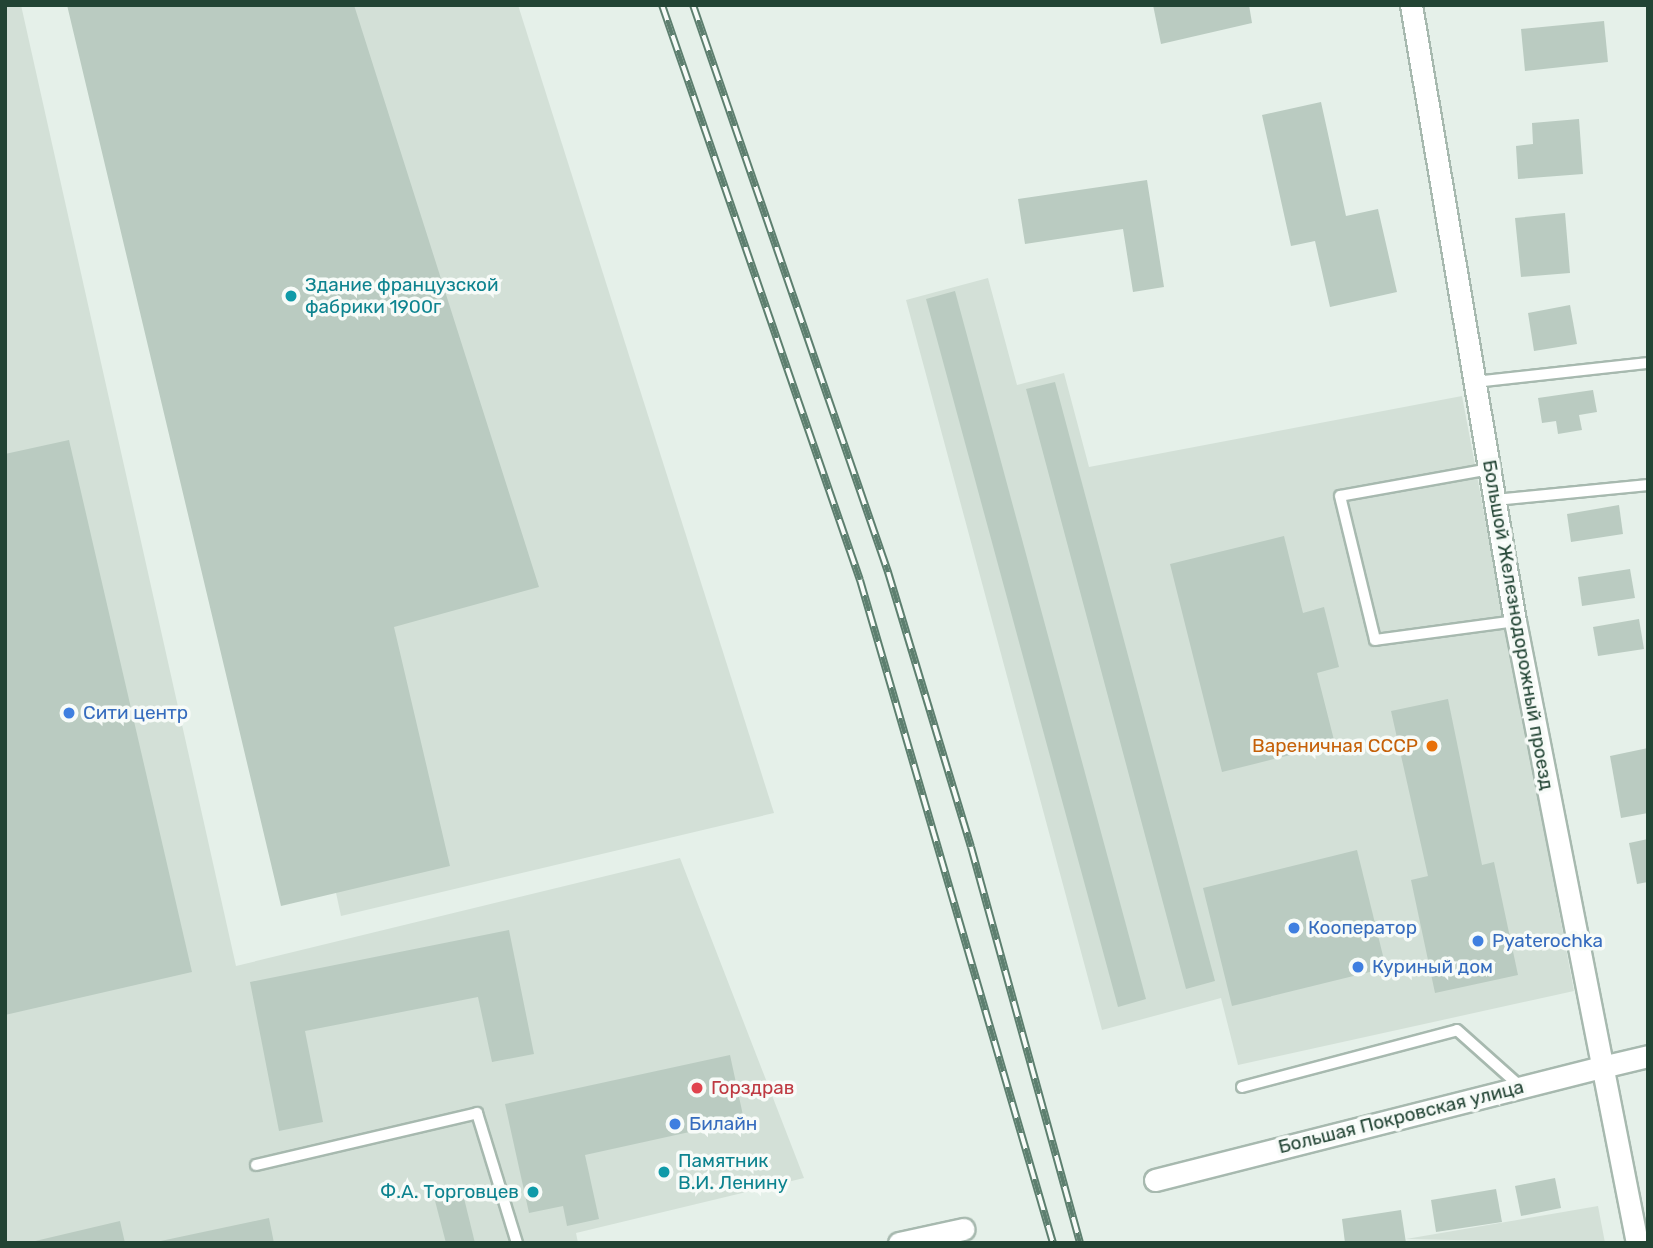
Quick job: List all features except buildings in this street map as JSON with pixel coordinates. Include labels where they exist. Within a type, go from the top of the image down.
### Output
[{"type":"main road","name":"Большой Железнодорожный проезд","points":[[1411,5],[1515,621],[1637,1243]]},
{"type":"main road","name":"Большая Покровская улица","points":[[1155,1180],[1648,1056]]},
{"type":"main road","points":[[899,1243],[963,1229]]},
{"type":"lane","points":[[1475,383],[1648,363]]},
{"type":"lane","points":[[1490,469],[1340,496],[1375,640],[1515,621]]},
{"type":"lane","points":[[1495,500],[1648,485]]},
{"type":"lane","points":[[1242,1087],[1457,1030],[1521,1087]]},
{"type":"lane","points":[[256,1165],[477,1113],[517,1243]]},
{"type":"shaded area","points":[[5,5],[21,5],[236,966],[680,858],[804,1178],[576,1233],[578,1243],[5,1243]]},
{"type":"shaded area","points":[[146,5],[518,5],[774,813],[341,916]]},
{"type":"shaded area","name":"Кооператор","points":[[988,278],[1017,385],[1064,373],[1089,467],[1462,396],[1574,991],[1238,1065],[1221,998],[1102,1030],[906,300]]},
{"type":"shaded area","points":[[1598,1206],[1605,1243],[1406,1239]]},
{"type":"railway","points":[[662,5],[860,580],[1053,1243]]},
{"type":"railway","points":[[693,5],[888,572],[971,847],[1080,1243]]},
{"type":"place","name":"Здание французской фабрики 1900г","points":[[291,296]]},
{"type":"place","name":"Сити центр","points":[[69,713]]},
{"type":"place","name":"Вареничная СССР","points":[[1432,746]]},
{"type":"place","name":"Кооператор","points":[[1294,928]]},
{"type":"place","name":"Pyaterochka","points":[[1478,941]]},
{"type":"place","name":"Куриный дом","points":[[1358,967]]},
{"type":"place","name":"Горздрав","points":[[697,1088]]},
{"type":"place","name":"Билайн","points":[[675,1124]]},
{"type":"place","name":"Памятник В.И. Ленину","points":[[664,1172]]},
{"type":"place","name":"Ф.А. Торговцев","points":[[533,1192]]}]
